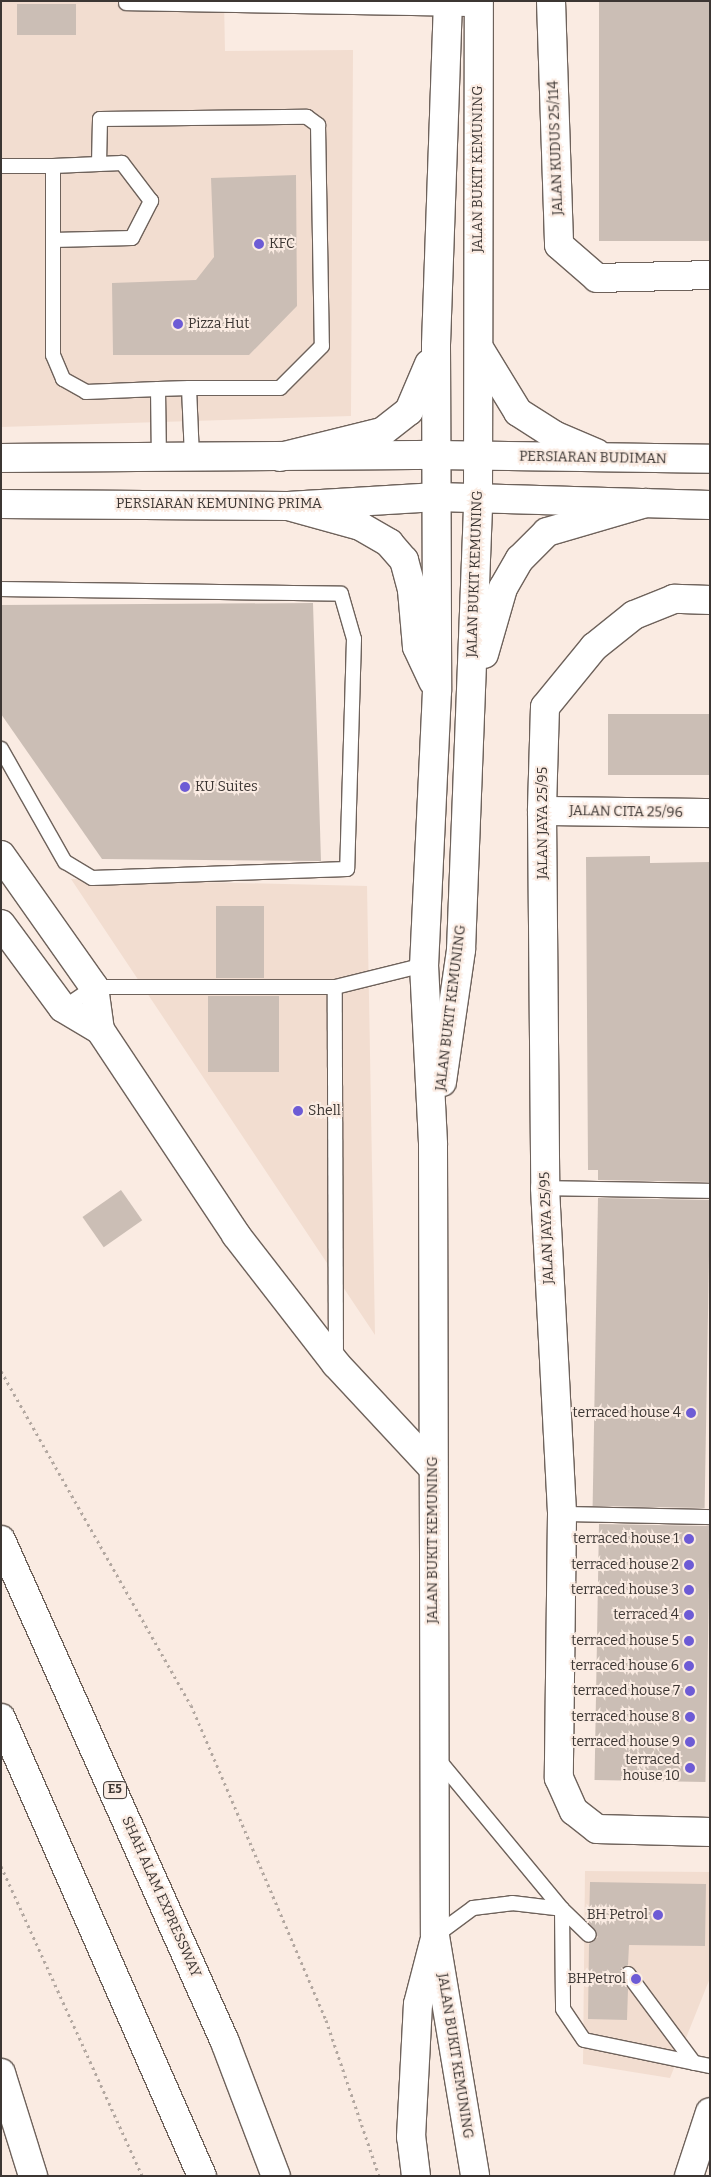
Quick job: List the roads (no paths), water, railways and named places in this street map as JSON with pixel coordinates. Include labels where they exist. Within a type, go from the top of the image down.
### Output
[{"type":"main road","name":"JALAN KUDUS 25/114","points":[[551,1],[559,245],[597,278],[710,276]]},
{"type":"main road","name":"JALAN BUKIT KEMUNING","points":[[448,4],[436,345],[437,691],[424,965],[433,1145],[435,1936],[451,2016],[460,2094],[475,2176]]},
{"type":"main road","name":"JALAN BUKIT KEMUNING","points":[[433,1145],[461,950],[470,728],[478,498],[478,5]]},
{"type":"main road","points":[[280,456],[382,432],[417,399],[436,345]]},
{"type":"main road","points":[[478,347],[518,412],[554,436],[610,459]]},
{"type":"main road","points":[[1,458],[435,455]]},
{"type":"main road","name":"PERSIARAN BUDIMAN","points":[[435,455],[710,459]]},
{"type":"main road","name":"PERSIARAN KEMUNING PRIMA","points":[[1,504],[288,506],[437,497],[478,498]]},
{"type":"main road","points":[[478,498],[710,505]]},
{"type":"main road","points":[[470,728],[489,630],[503,588],[520,559],[547,532],[646,503]]},
{"type":"main road","points":[[288,506],[360,526],[389,543],[404,560],[412,590],[417,647],[437,691]]},
{"type":"main road","name":"JALAN JAYA 25/95","points":[[710,600],[674,599],[634,615],[594,647],[545,707],[542,811],[545,1188],[562,1514],[559,1778],[574,1811],[597,1829],[710,1832]]},
{"type":"main road","name":"JALAN CITA 25/96","points":[[542,811],[710,813]]},
{"type":"main road","points":[[1,855],[94,987],[100,1030],[236,1235],[336,1364],[433,1468]]},
{"type":"main road","points":[[1,924],[63,1008],[100,1030]]},
{"type":"main road","name":"SHAH ALAM EXPRESSWAY","points":[[1,1540],[225,2042],[276,2176]]},
{"type":"main road","points":[[1,1718],[162,2076],[202,2176]]},
{"type":"main road","name":"JALAN BUKIT KEMUNING","points":[[416,2176],[411,2137],[418,2004],[435,1936]]},
{"type":"main road","points":[[1,2073],[33,2176]]},
{"type":"main road","points":[[460,2094],[493,2176]]},
{"type":"main road","points":[[689,2176],[710,2112]]},
{"type":"main road","points":[[403,2176],[411,2137]]},
{"type":"lane","points":[[126,3],[478,5]]},
{"type":"lane","points":[[53,166],[53,355],[63,379],[86,392],[189,388],[280,388],[322,346],[318,125],[307,117],[100,119],[99,164]]},
{"type":"lane","points":[[1,166],[122,163],[151,201],[132,238],[53,240]]},
{"type":"lane","points":[[189,388],[192,457]]},
{"type":"lane","points":[[158,389],[159,457]]},
{"type":"lane","points":[[1,589],[341,594],[354,639],[347,869],[92,878],[65,862],[1,749]]},
{"type":"lane","points":[[63,1008],[94,987],[335,986],[424,965]]},
{"type":"lane","points":[[335,986],[336,1364]]},
{"type":"lane","points":[[545,1188],[710,1191]]},
{"type":"lane","points":[[562,1514],[710,1517]]},
{"type":"lane","points":[[435,1755],[562,1909],[589,1935]]},
{"type":"lane","points":[[435,1936],[473,1908],[512,1903],[562,1909]]},
{"type":"lane","points":[[562,1909],[564,2009],[584,2040],[710,2066]]},
{"type":"lane","points":[[628,1974],[694,2063]]},
{"type":"place","name":"KFC","points":[[259,244]]},
{"type":"place","name":"Pizza Hut","points":[[178,324]]},
{"type":"place","name":"KU Suites","points":[[185,787]]},
{"type":"place","name":"Shell","points":[[298,1111]]},
{"type":"place","name":"terraced house 4","points":[[691,1413]]},
{"type":"place","name":"terraced house 1","points":[[689,1539]]},
{"type":"place","name":"terraced house 2","points":[[689,1565]]},
{"type":"place","name":"terraced house 3","points":[[689,1590]]},
{"type":"place","name":"terraced 4","points":[[689,1615]]},
{"type":"place","name":"terraced house 5","points":[[689,1641]]},
{"type":"place","name":"terraced house 6","points":[[689,1666]]},
{"type":"place","name":"terraced house 7","points":[[690,1691]]},
{"type":"place","name":"terraced house 8","points":[[690,1717]]},
{"type":"place","name":"terraced house 9","points":[[690,1742]]},
{"type":"place","name":"terraced house 10","points":[[690,1768]]},
{"type":"place","name":"BH Petrol","points":[[658,1915]]},
{"type":"place","name":"BHPetrol","points":[[636,1979]]}]
